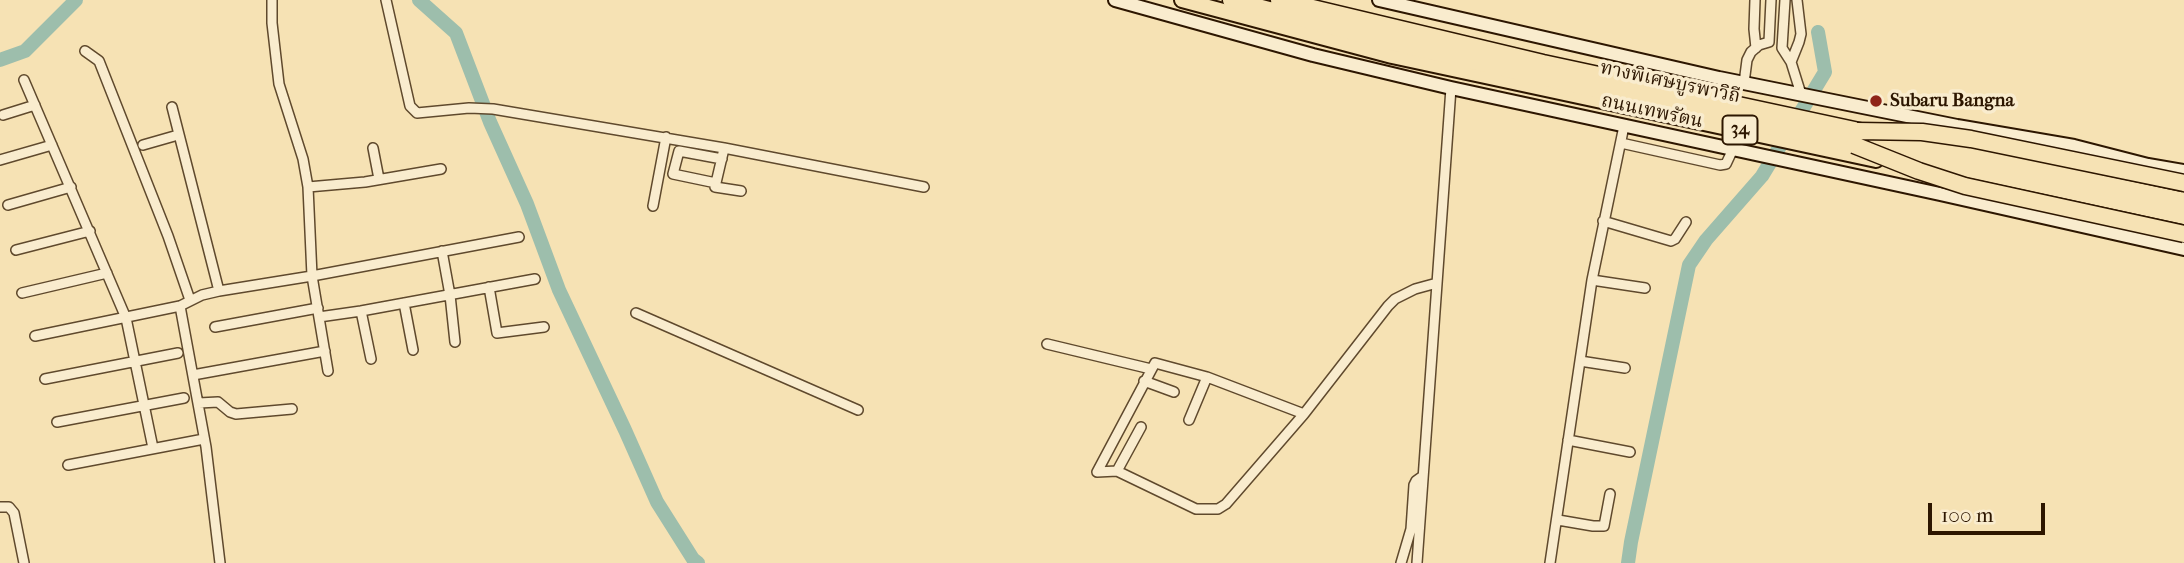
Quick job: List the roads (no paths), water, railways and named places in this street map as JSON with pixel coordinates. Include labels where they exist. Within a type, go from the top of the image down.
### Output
[{"type":"highway","name":"ถนนเทพรัตน","points":[[1182,0],[1392,56],[1857,155],[2184,234]]},
{"type":"highway","name":"ทางพิเศษบูรพาวิถี","points":[[1231,0],[1387,41],[1545,78],[2184,201]]},
{"type":"highway","name":"ทางพิเศษบูรพาวิถี","points":[[1279,0],[2184,216]]},
{"type":"highway","name":"ถนนเทพรัตน","points":[[1310,0],[1412,27],[1864,129],[2184,196]]},
{"type":"highway","points":[[1855,138],[1922,132],[1970,139],[2184,183]]},
{"type":"highway","points":[[1855,138],[1904,166],[1965,186],[2184,234]]},
{"type":"main road","name":"ถนนเทพรัตน","points":[[1115,0],[1313,55],[1451,88],[2184,249]]},
{"type":"main road","points":[[1379,0],[1404,3],[1744,83],[2074,146],[2148,165],[2184,171]]},
{"type":"main road","points":[[1982,130],[2004,157]]},
{"type":"street","points":[[272,0],[279,84],[300,149],[308,187],[312,276],[328,370]]},
{"type":"street","points":[[386,0],[410,106],[421,114],[469,108],[493,109],[666,137],[924,187]]},
{"type":"street","points":[[1755,0],[1756,48]]},
{"type":"street","points":[[1769,42],[1771,0]]},
{"type":"street","points":[[1782,48],[1785,0]]},
{"type":"street","points":[[1791,62],[1801,34],[1797,0]]},
{"type":"street","points":[[1744,83],[1747,60],[1751,52],[1769,42],[1782,48],[1791,62],[1801,94]]},
{"type":"street","points":[[85,51],[99,61],[168,236],[190,300]]},
{"type":"street","points":[[24,80],[126,318],[153,448]]},
{"type":"street","points":[[1418,563],[1451,88]]},
{"type":"street","points":[[3,114],[35,105]]},
{"type":"street","points":[[172,107],[219,291]]},
{"type":"street","points":[[1550,563],[1592,280],[1624,125]]},
{"type":"street","points":[[144,145],[178,135]]},
{"type":"street","points":[[653,206],[666,137]]},
{"type":"street","points":[[1621,143],[1720,165],[1728,162],[1733,149]]},
{"type":"street","points":[[0,160],[52,145]]},
{"type":"street","points":[[373,148],[379,179]]},
{"type":"street","points":[[724,148],[715,187],[741,191]]},
{"type":"street","points":[[716,183],[673,174],[679,151],[722,159]]},
{"type":"street","points":[[308,187],[441,169]]},
{"type":"street","points":[[8,205],[71,187]]},
{"type":"street","points":[[1603,221],[1671,241],[1685,222]]},
{"type":"street","points":[[16,250],[90,231]]},
{"type":"street","points":[[35,336],[180,306],[219,291],[519,237]]},
{"type":"street","points":[[442,251],[455,342]]},
{"type":"street","points":[[22,293],[107,273]]},
{"type":"street","points":[[215,327],[319,313],[361,311],[535,279]]},
{"type":"street","points":[[1592,280],[1645,288]]},
{"type":"street","points":[[1304,414],[1207,377],[1155,363],[1097,472],[1117,471],[1196,509],[1218,509],[1226,504],[1304,414],[1388,306],[1395,299],[1415,289],[1437,283]]},
{"type":"street","points":[[489,288],[497,333],[544,327]]},
{"type":"street","points":[[404,303],[413,350]]},
{"type":"street","points":[[180,306],[199,402],[220,563]]},
{"type":"street","points":[[361,311],[371,359]]},
{"type":"street","points":[[636,313],[858,410]]},
{"type":"street","points":[[1047,344],[1151,369]]},
{"type":"street","points":[[193,375],[325,351]]},
{"type":"street","points":[[46,379],[178,353]]},
{"type":"street","points":[[1580,361],[1625,368]]},
{"type":"street","points":[[1189,420],[1207,377]]},
{"type":"street","points":[[1144,381],[1174,391]]},
{"type":"street","points":[[57,422],[184,398]]},
{"type":"street","points":[[199,402],[218,402],[236,414],[292,409]]},
{"type":"street","points":[[1117,471],[1141,427]]},
{"type":"street","points":[[68,465],[204,439]]},
{"type":"street","points":[[1568,440],[1630,452]]},
{"type":"street","points":[[1401,563],[1411,529],[1416,481],[1423,476]]},
{"type":"street","points":[[1558,520],[1604,526],[1610,494]]},
{"type":"street","points":[[0,507],[9,508],[14,513],[24,563]]},
{"type":"waterway","points":[[0,60],[25,51],[76,0]]},
{"type":"waterway","points":[[419,0],[456,33],[490,122],[527,204],[559,290],[657,502],[698,563]]},
{"type":"waterway","points":[[1628,563],[1689,265],[1706,240],[1762,176],[1825,72],[1818,32]]},
{"type":"place","name":"Subaru Bangna","points":[[1876,101]]}]
